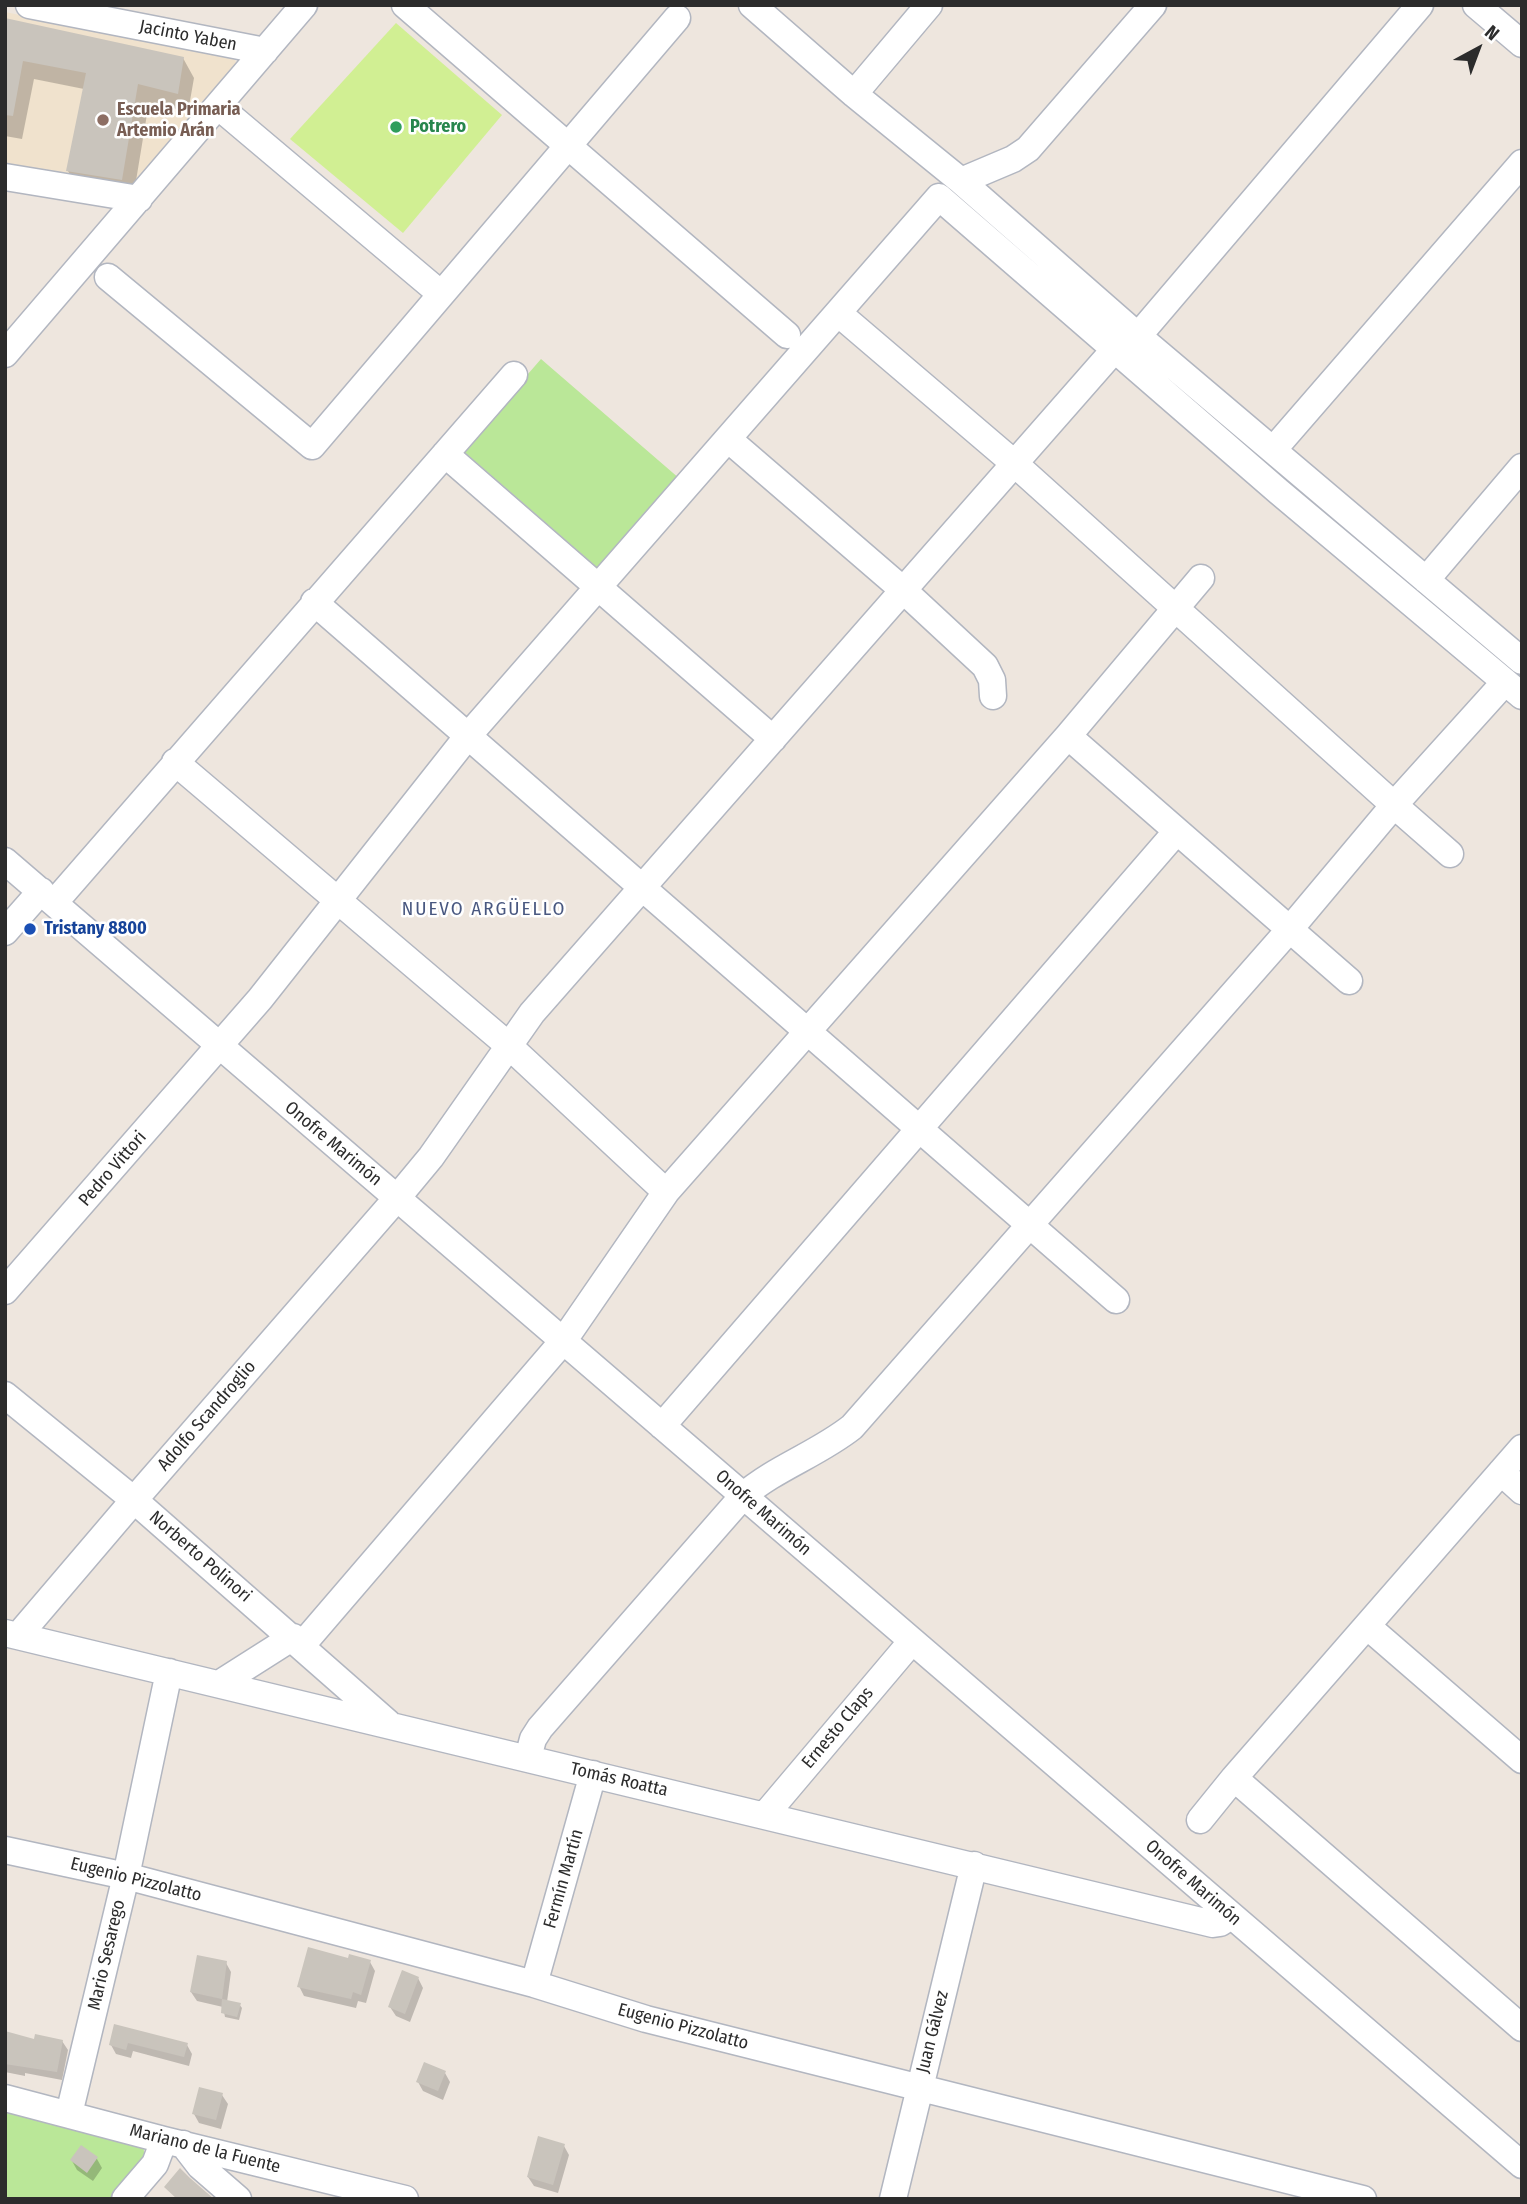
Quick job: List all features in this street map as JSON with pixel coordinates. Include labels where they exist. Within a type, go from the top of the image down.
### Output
[{"type":"street","name":"Jacinto Yaben","points":[[29,5],[265,51]]},
{"type":"street","points":[[5,355],[304,5]]},
{"type":"street","points":[[405,5],[787,335]]},
{"type":"street","points":[[752,5],[1522,661]]},
{"type":"street","points":[[854,94],[929,5]]},
{"type":"street","points":[[961,181],[1013,159],[1028,149],[1153,5]]},
{"type":"street","points":[[1138,335],[1420,5]]},
{"type":"street","points":[[1476,5],[1522,44]]},
{"type":"street","points":[[108,277],[312,446],[677,18]]},
{"type":"street","points":[[218,106],[441,294]]},
{"type":"street","points":[[1273,450],[1522,163]]},
{"type":"street","points":[[5,177],[139,199]]},
{"type":"street","name":"Pedro Vittori","points":[[5,1291],[220,1047],[467,737],[939,197],[1115,349]]},
{"type":"street","points":[[838,313],[1015,464],[1451,854]]},
{"type":"street","points":[[528,1758],[533,1739],[540,1728],[743,1496],[754,1486],[832,1442],[852,1427],[1290,929],[1394,805],[1513,689],[1115,349]]},
{"type":"street","name":"Adolfo Scandroglio","points":[[12,1635],[134,1500],[397,1198],[431,1157],[532,1013],[1115,349]]},
{"type":"street","points":[[5,932],[47,897],[175,762],[514,374]]},
{"type":"street","points":[[728,439],[902,589],[985,666],[992,680],[993,696]]},
{"type":"street","points":[[445,454],[773,739]]},
{"type":"street","points":[[1426,580],[1522,467]]},
{"type":"street","points":[[219,1684],[297,1641],[564,1340],[666,1192],[1068,736],[1201,579]]},
{"type":"street","points":[[314,602],[1116,1300]]},
{"type":"street","points":[[1068,736],[1349,981]]},
{"type":"street","points":[[175,762],[508,1045],[666,1192]]},
{"type":"street","points":[[662,1426],[1177,831]]},
{"type":"street","name":"Onofre Marimón","points":[[5,861],[1522,2165]]},
{"type":"street","name":"Norberto Polinori","points":[[5,1395],[134,1500],[390,1724]]},
{"type":"street","points":[[1200,1820],[1522,1448]]},
{"type":"street","points":[[1501,1472],[1522,1491]]},
{"type":"street","points":[[1367,1626],[1522,1760]]},
{"type":"street","name":"Tomás Roatta","points":[[12,1635],[1213,1924],[1231,1916]]},
{"type":"street","name":"Ernesto Claps","points":[[765,1815],[912,1642]]},
{"type":"street","name":"Mario Sesarego","points":[[69,2114],[126,1876],[169,1672]]},
{"type":"street","name":"Fermín Martín","points":[[534,1984],[593,1774]]},
{"type":"street","points":[[1234,1778],[1522,2028]]},
{"type":"street","name":"Eugenio Pizzolatto","points":[[5,1850],[126,1876],[534,1984],[646,2019],[919,2088],[1277,2188],[1363,2199]]},
{"type":"street","name":"Juan Gálvez","points":[[893,2199],[974,1865]]},
{"type":"street","name":"Mariano de la Fuente","points":[[5,2098],[405,2199]]},
{"type":"street","points":[[124,2199],[174,2142],[238,2199]]},
{"type":"shaded area","name":"Escuela Primaria Artemio Arán","points":[[5,12],[234,58],[241,73],[141,191],[5,166]]},
{"type":"green space","name":"Potrero","points":[[396,23],[502,115],[403,233],[290,139]]},
{"type":"green space","points":[[541,359],[680,479],[600,570],[462,450]]},
{"type":"green space","points":[[5,2110],[143,2142],[145,2162],[114,2199],[5,2199]]},
{"type":"building","points":[[5,18],[184,57],[178,94],[138,84],[122,180],[66,171],[86,73],[23,61],[13,116],[5,115]]},
{"type":"building","points":[[308,1947],[348,1958],[349,1954],[371,1960],[361,1995],[353,1992],[351,1999],[297,1987]]},
{"type":"building","points":[[197,1955],[227,1961],[222,1999],[190,1992]]},
{"type":"building","points":[[402,1970],[419,1977],[405,2014],[388,2007]]},
{"type":"building","points":[[222,1999],[241,2003],[237,2017],[221,2013]]},
{"type":"building","points":[[114,2024],[188,2043],[184,2057],[128,2043],[126,2050],[109,2045]]},
{"type":"building","points":[[5,2031],[34,2039],[35,2034],[63,2040],[57,2072],[5,2064]]},
{"type":"building","points":[[424,2062],[446,2071],[438,2091],[416,2082]]},
{"type":"building","points":[[199,2087],[223,2093],[216,2120],[192,2114]]},
{"type":"building","points":[[538,2136],[565,2144],[553,2185],[527,2177]]},
{"type":"building","points":[[81,2145],[98,2157],[87,2173],[70,2160]]},
{"type":"building","points":[[180,2168],[214,2199],[177,2199],[164,2187]]},
{"type":"place","name":"Escuela Primaria Artemio Arán","points":[[103,120]]},
{"type":"place","name":"Potrero","points":[[396,127]]},
{"type":"place","name":"Tristany 8800","points":[[30,929]]},
{"type":"district","name":"NUEVO ARGÜELLO","points":[[484,910]]}]
